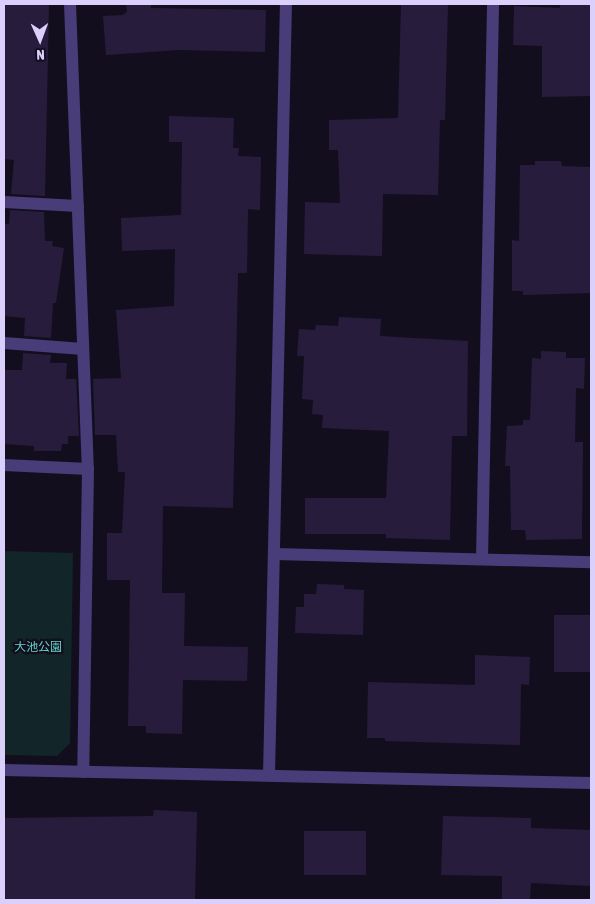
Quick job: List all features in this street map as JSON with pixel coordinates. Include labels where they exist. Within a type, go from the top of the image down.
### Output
[{"type":"street","points":[[70,4],[88,469],[83,772]]},
{"type":"street","points":[[269,775],[286,4]]},
{"type":"street","points":[[482,559],[493,4]]},
{"type":"street","points":[[4,202],[78,206]]},
{"type":"street","points":[[4,343],[83,349]]},
{"type":"street","points":[[4,465],[88,469]]},
{"type":"street","points":[[275,554],[591,562]]},
{"type":"street","points":[[4,770],[591,783]]},
{"type":"green space","name":"大池公園","points":[[4,551],[73,553],[70,743],[57,756],[4,755]]},
{"type":"building","points":[[4,4],[49,4],[45,196],[11,194],[14,160],[4,159]]},
{"type":"building","points":[[126,4],[151,4],[151,8],[266,10],[265,52],[179,50],[106,55],[103,16],[123,15],[127,12]]},
{"type":"building","points":[[401,4],[448,4],[445,120],[440,120],[438,195],[383,194],[382,256],[304,254],[305,202],[340,203],[338,150],[329,150],[329,120],[398,118]]},
{"type":"building","points":[[560,4],[591,4],[591,96],[542,97],[542,46],[513,45],[514,6],[560,8]]},
{"type":"building","points":[[169,116],[234,118],[233,148],[239,148],[238,156],[261,157],[260,210],[248,209],[247,273],[238,273],[233,508],[163,506],[162,593],[185,593],[184,646],[248,647],[247,681],[183,680],[182,734],[146,733],[146,726],[128,726],[130,580],[107,580],[107,533],[122,533],[125,472],[118,472],[116,435],[95,435],[93,379],[121,378],[116,310],[174,306],[175,249],[122,251],[121,218],[181,215],[182,142],[169,142]]},
{"type":"building","points":[[535,161],[561,161],[562,166],[590,167],[590,293],[523,295],[523,291],[512,291],[512,240],[519,241],[520,165],[535,165]]},
{"type":"building","points":[[10,210],[44,212],[45,241],[53,241],[52,246],[64,248],[56,303],[53,303],[51,338],[24,336],[25,318],[4,316],[4,224],[9,224]]},
{"type":"building","points":[[339,317],[381,319],[380,336],[468,341],[467,436],[452,436],[450,540],[386,538],[386,534],[305,534],[305,498],[386,498],[389,431],[322,428],[323,415],[312,414],[313,400],[302,399],[304,356],[297,356],[299,329],[315,330],[316,325],[338,326]]},
{"type":"building","points":[[541,351],[566,352],[566,358],[585,358],[584,389],[576,388],[575,442],[583,442],[582,539],[526,540],[525,530],[511,530],[510,466],[505,466],[507,426],[523,425],[523,420],[530,420],[532,358],[541,359]]},
{"type":"building","points":[[23,353],[51,355],[50,363],[67,363],[66,379],[76,379],[79,436],[68,436],[68,444],[62,444],[61,451],[34,451],[34,446],[4,444],[4,370],[22,370]]},
{"type":"building","points":[[317,584],[344,585],[344,589],[364,590],[363,635],[295,633],[296,607],[304,607],[304,594],[316,594]]},
{"type":"building","points":[[554,615],[591,615],[591,672],[554,672]]},
{"type":"building","points":[[475,655],[530,657],[529,685],[521,684],[520,745],[385,741],[385,738],[367,738],[368,682],[475,685]]},
{"type":"building","points":[[154,810],[197,812],[195,900],[4,900],[4,818],[153,816]]},
{"type":"building","points":[[443,816],[531,818],[531,828],[591,830],[591,886],[531,883],[530,900],[502,900],[502,876],[441,875]]},
{"type":"building","points":[[304,831],[366,831],[366,875],[304,875]]}]
